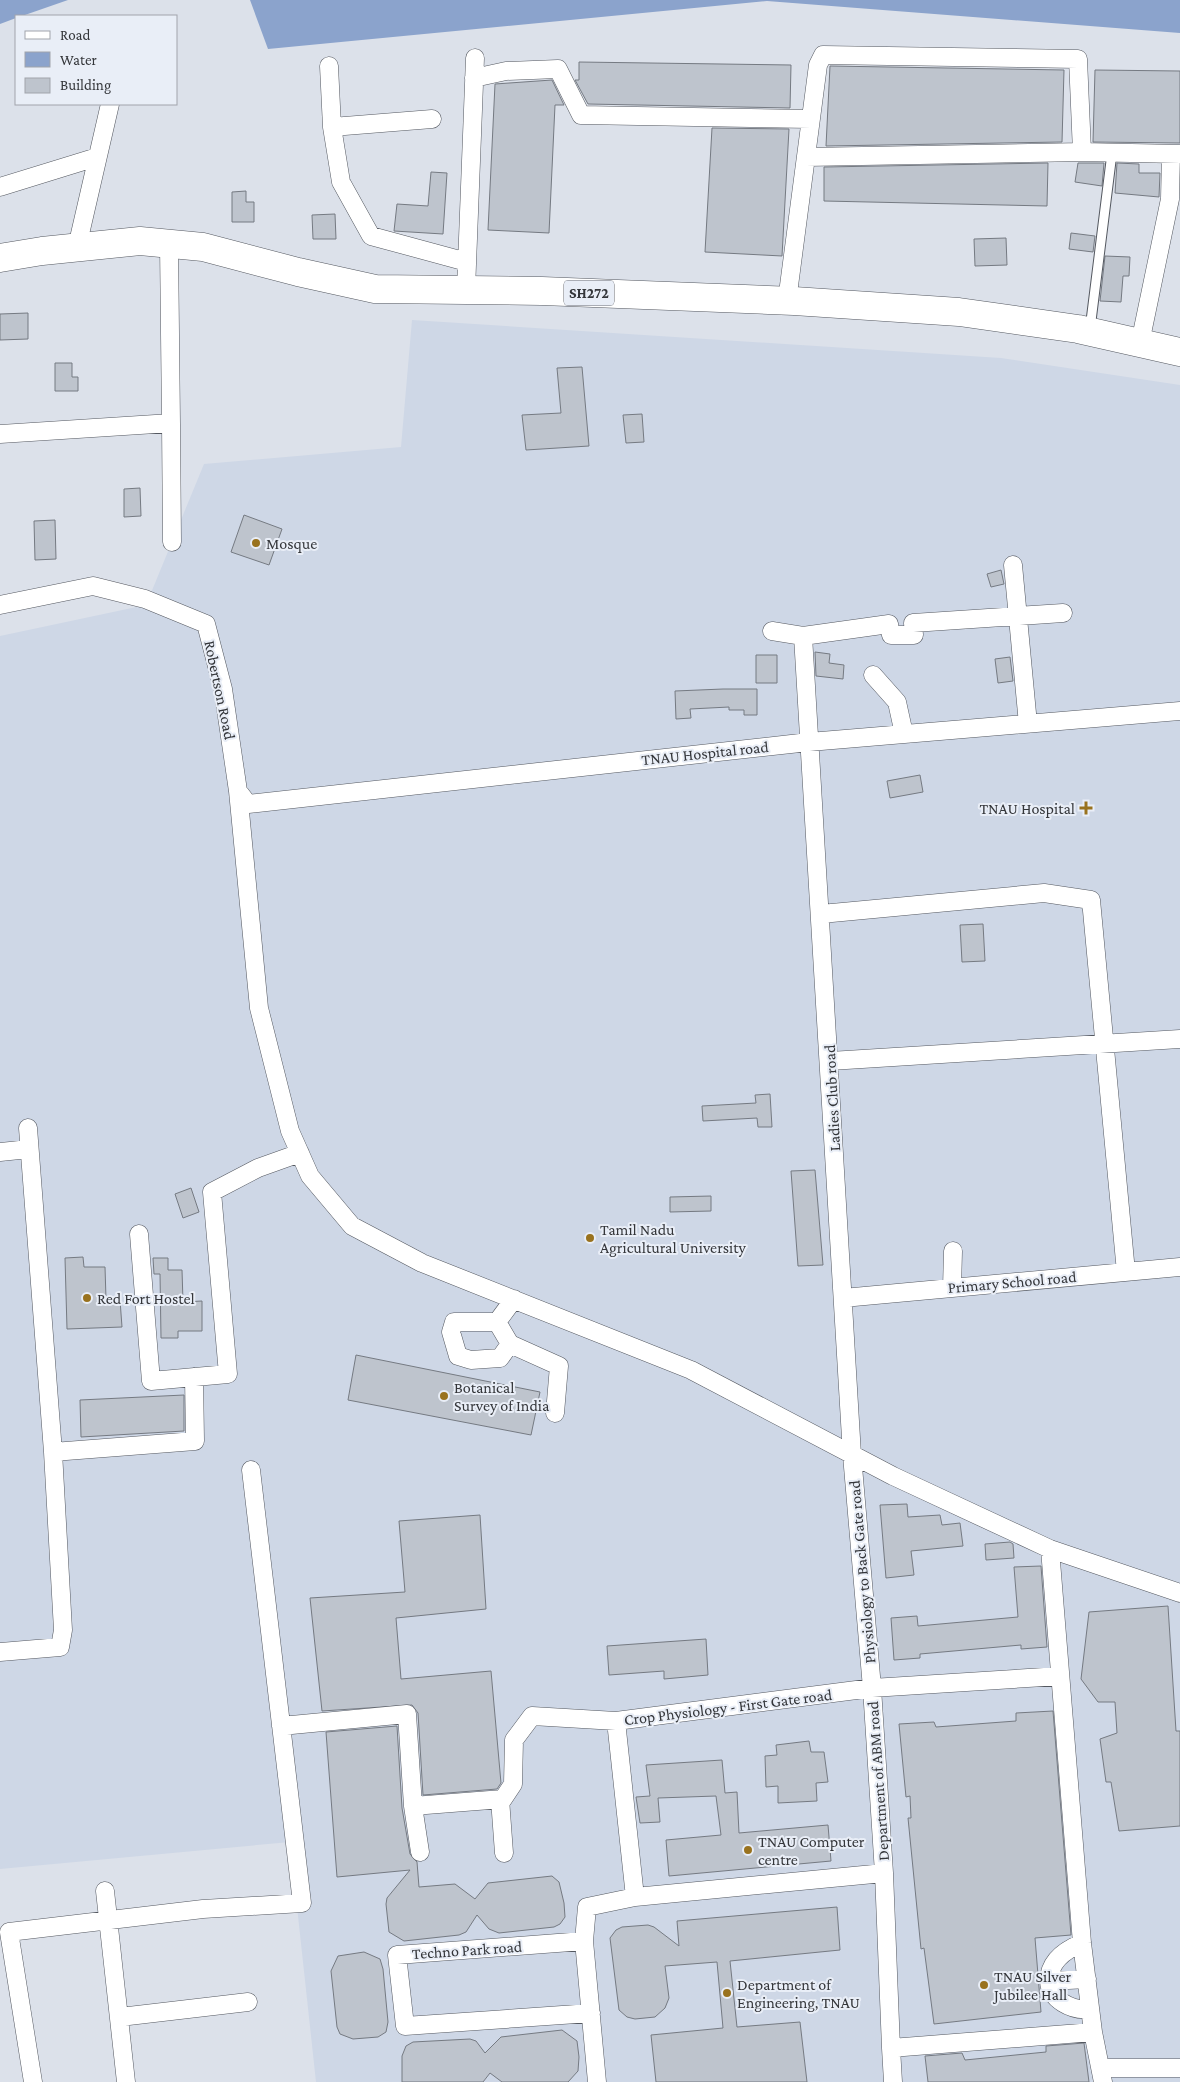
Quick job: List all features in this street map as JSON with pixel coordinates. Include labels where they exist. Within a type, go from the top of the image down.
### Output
[{"type":"main road","name":"SH272","points":[[0,258],[77,247],[140,241],[203,247],[298,272],[375,289],[466,290],[787,301],[959,312],[1089,331],[1180,352]]},
{"type":"street","points":[[787,301],[818,65],[823,55],[1078,59],[1082,152]]},
{"type":"street","points":[[466,290],[475,58]]},
{"type":"street","points":[[329,66],[332,127],[341,182],[372,236],[467,262]]},
{"type":"street","points":[[474,78],[506,71],[558,69],[581,115],[812,119]]},
{"type":"street","points":[[77,247],[110,105]]},
{"type":"street","points":[[332,127],[432,119]]},
{"type":"street","points":[[806,156],[1082,152],[1176,154],[1170,199],[1140,343]]},
{"type":"street","points":[[0,187],[97,157]]},
{"type":"street","points":[[169,244],[172,542]]},
{"type":"street","points":[[0,434],[171,423]]},
{"type":"street","points":[[1013,565],[1028,724]]},
{"type":"street","name":"Robertson Road","points":[[0,605],[93,586],[145,598],[206,624],[222,689],[238,791]]},
{"type":"street","points":[[772,631],[803,636],[889,624],[891,635],[914,635],[913,622],[1063,613]]},
{"type":"street","name":"Ladies Club road","points":[[803,636],[830,1062],[852,1455]]},
{"type":"street","points":[[873,675],[897,702],[904,734]]},
{"type":"street","name":"TNAU Hospital road","points":[[238,791],[248,804],[809,742],[1180,711]]},
{"type":"street","points":[[238,791],[259,1008],[290,1131],[310,1176],[352,1226],[422,1262],[690,1370],[852,1455],[1050,1549],[1180,1593]]},
{"type":"street","points":[[821,914],[1044,893],[1091,900],[1126,1272]]},
{"type":"street","points":[[830,1062],[1180,1039]]},
{"type":"street","points":[[0,1652],[60,1647],[63,1630],[53,1452],[28,1128]]},
{"type":"street","points":[[0,1152],[29,1150]]},
{"type":"street","points":[[139,1234],[152,1381],[228,1374],[212,1192],[258,1168],[300,1153]]},
{"type":"street","points":[[952,1288],[953,1251]]},
{"type":"street","name":"Primary School road","points":[[843,1298],[1180,1267]]},
{"type":"street","points":[[497,1322],[514,1299]]},
{"type":"street","points":[[497,1322],[454,1322],[451,1332],[458,1356],[471,1360],[500,1358],[510,1344]]},
{"type":"street","points":[[497,1322],[510,1344],[559,1366],[554,1413]]},
{"type":"street","points":[[53,1452],[195,1441],[194,1377]]},
{"type":"street","name":"Physiology to Back Gate road","points":[[852,1455],[872,1688]]},
{"type":"street","points":[[33,2082],[9,1932],[203,1908],[302,1903],[251,1470]]},
{"type":"street","points":[[1050,1549],[1082,1943],[1089,2009],[1102,2075],[1180,2068]]},
{"type":"street","name":"Crop Physiology - First Gate road","points":[[635,1897],[616,1721],[872,1688],[1060,1676]]},
{"type":"street","name":"Department of ABM road","points":[[872,1688],[884,1873],[894,2082]]},
{"type":"street","points":[[281,1726],[408,1714],[413,1806],[420,1852]]},
{"type":"street","points":[[413,1806],[503,1799],[513,1784],[514,1740],[532,1716],[616,1721]]},
{"type":"street","points":[[500,1799],[504,1853]]},
{"type":"street","points":[[597,2082],[584,1941],[588,1907],[635,1897],[884,1873]]},
{"type":"street","points":[[105,1891],[126,2082]]},
{"type":"street","name":"Techno Park road","points":[[584,1941],[397,1955],[405,2026],[591,2013]]},
{"type":"street","points":[[1082,1943],[1057,1959],[1051,1968],[1049,1981],[1053,1994],[1062,2002],[1072,2009],[1089,2009]]},
{"type":"street","points":[[1049,1981],[1087,1978]]},
{"type":"street","points":[[120,2017],[248,2002]]},
{"type":"street","points":[[891,2048],[1093,2032]]},
{"type":"lane","points":[[1089,331],[1112,153]]},
{"type":"shaded area","name":"Tamil Nadu Agricultural University","points":[[412,320],[1001,358],[1180,385],[1180,2082],[316,2082],[290,1842],[0,1869],[0,636],[146,605],[204,464],[401,447]]},
{"type":"water","points":[[0,0],[68,0],[25,15],[15,15],[15,18],[0,24]]},
{"type":"water","points":[[250,0],[1180,0],[1180,33],[767,1],[268,49]]},
{"type":"building","points":[[579,62],[791,65],[790,108],[588,104],[575,80],[579,80]]},
{"type":"building","points":[[830,66],[1064,70],[1062,142],[826,146]]},
{"type":"building","points":[[1095,70],[1180,71],[1180,143],[1093,142]]},
{"type":"building","points":[[552,80],[564,105],[555,105],[549,233],[488,230],[495,84]]},
{"type":"building","points":[[712,128],[789,129],[782,256],[705,252]]},
{"type":"building","points":[[1048,163],[1047,206],[824,201],[824,167]]},
{"type":"building","points":[[1078,163],[1104,163],[1102,186],[1075,182]]},
{"type":"building","points":[[1117,163],[1139,164],[1139,173],[1160,173],[1159,197],[1115,193]]},
{"type":"building","points":[[431,172],[447,173],[443,234],[394,231],[397,204],[428,206]]},
{"type":"building","points":[[246,191],[246,202],[254,202],[254,222],[232,222],[232,192]]},
{"type":"building","points":[[335,214],[336,239],[313,239],[312,215]]},
{"type":"building","points":[[1071,233],[1095,236],[1093,252],[1069,249]]},
{"type":"building","points":[[1006,238],[1007,265],[975,266],[974,239]]},
{"type":"building","points":[[1105,256],[1130,257],[1129,276],[1123,276],[1121,302],[1100,301]]},
{"type":"building","points":[[28,313],[28,339],[0,340],[0,314]]},
{"type":"building","points":[[55,363],[72,363],[72,377],[78,377],[78,391],[55,391]]},
{"type":"building","points":[[582,367],[589,446],[526,450],[522,415],[561,413],[557,368]]},
{"type":"building","points":[[642,414],[644,442],[626,443],[623,415]]},
{"type":"building","points":[[140,488],[141,516],[124,517],[124,489]]},
{"type":"building","name":"Mosque","points":[[244,515],[282,529],[269,565],[231,552]]},
{"type":"building","points":[[55,520],[56,559],[35,560],[34,521]]},
{"type":"building","points":[[1001,570],[1004,584],[991,587],[987,574]]},
{"type":"building","points":[[815,652],[830,654],[829,663],[844,665],[843,679],[816,676]]},
{"type":"building","points":[[756,655],[777,655],[777,683],[756,683]]},
{"type":"building","points":[[1010,657],[1013,681],[998,683],[995,659]]},
{"type":"building","points":[[757,689],[757,715],[744,715],[744,710],[729,710],[729,707],[690,709],[691,718],[676,719],[675,691]]},
{"type":"building","points":[[920,775],[923,792],[890,798],[887,781]]},
{"type":"building","points":[[983,924],[985,961],[962,962],[960,925]]},
{"type":"building","points":[[770,1094],[772,1127],[758,1127],[757,1118],[703,1121],[702,1106],[756,1103],[755,1095]]},
{"type":"building","points":[[815,1170],[823,1265],[798,1266],[791,1171]]},
{"type":"building","points":[[191,1188],[199,1212],[183,1218],[175,1194]]},
{"type":"building","points":[[711,1196],[711,1211],[670,1212],[670,1197]]},
{"type":"building","points":[[83,1257],[84,1267],[105,1267],[106,1299],[120,1300],[122,1327],[67,1329],[65,1258]]},
{"type":"building","points":[[153,1258],[168,1258],[168,1270],[182,1270],[183,1302],[202,1301],[202,1331],[178,1331],[178,1338],[161,1338],[160,1274],[154,1274]]},
{"type":"building","name":"Botanical Survey of India","points":[[356,1355],[540,1392],[531,1435],[348,1400]]},
{"type":"building","points":[[184,1395],[184,1431],[81,1437],[80,1400]]},
{"type":"building","points":[[907,1504],[908,1517],[940,1515],[942,1525],[960,1523],[963,1546],[911,1551],[914,1575],[886,1578],[880,1505]]},
{"type":"building","points":[[480,1515],[486,1609],[396,1618],[401,1679],[491,1671],[501,1783],[497,1789],[423,1795],[418,1713],[412,1705],[322,1711],[310,1598],[405,1592],[399,1521]]},
{"type":"building","points":[[1010,1542],[1013,1544],[1014,1558],[986,1560],[985,1544]]},
{"type":"building","points":[[1041,1566],[1047,1647],[1021,1649],[1021,1645],[920,1654],[920,1658],[894,1660],[891,1618],[917,1616],[918,1626],[1018,1617],[1014,1567]]},
{"type":"building","points":[[1168,1606],[1176,1731],[1180,1731],[1180,1826],[1119,1831],[1111,1782],[1106,1782],[1100,1739],[1117,1733],[1115,1702],[1098,1702],[1081,1679],[1089,1612]]},
{"type":"building","points":[[706,1639],[708,1675],[664,1679],[664,1671],[609,1675],[607,1646]]},
{"type":"building","points":[[1053,1711],[1071,1935],[1035,1938],[1041,2012],[934,2024],[924,1948],[921,1949],[908,1818],[911,1818],[910,1796],[906,1797],[899,1724],[934,1722],[936,1727],[1016,1721],[1016,1713]]},
{"type":"building","points":[[397,1726],[402,1808],[410,1854],[417,1862],[419,1887],[455,1884],[475,1899],[488,1883],[552,1876],[559,1882],[564,1903],[565,1917],[560,1924],[554,1927],[499,1933],[489,1929],[477,1915],[466,1932],[459,1935],[404,1941],[389,1932],[386,1904],[387,1898],[410,1870],[337,1877],[326,1732]]},
{"type":"building","points":[[809,1741],[811,1752],[824,1752],[828,1782],[816,1783],[817,1801],[778,1803],[778,1786],[766,1787],[765,1756],[777,1755],[776,1745]]},
{"type":"building","points":[[722,1760],[725,1793],[737,1792],[739,1833],[828,1825],[831,1861],[669,1876],[666,1840],[721,1835],[716,1796],[658,1798],[660,1822],[640,1823],[636,1797],[650,1796],[646,1765]]},
{"type":"building","name":"Department of Engineering, TNAU","points":[[837,1907],[840,1950],[730,1961],[737,2027],[800,2022],[807,2082],[656,2082],[651,2035],[723,2028],[717,1962],[665,1966],[669,1998],[665,2008],[655,2017],[635,2019],[627,2017],[619,2010],[610,1938],[616,1930],[622,1927],[648,1925],[654,1927],[679,1946],[677,1921]]},
{"type":"building","points":[[364,1952],[380,1959],[383,1969],[388,2022],[386,2032],[378,2037],[353,2039],[340,2034],[337,2027],[331,1971],[338,1956]]},
{"type":"building","points":[[562,2030],[577,2041],[579,2057],[578,2071],[568,2082],[502,2082],[490,2073],[483,2082],[402,2082],[402,2056],[406,2046],[413,2042],[470,2039],[476,2041],[485,2053],[501,2037]]},
{"type":"building","points":[[1084,2043],[1089,2082],[928,2082],[925,2056],[962,2053],[965,2060],[1046,2052],[1046,2046]]},
{"type":"place","name":"Mosque","points":[[256,543]]},
{"type":"place","name":"TNAU Hospital","points":[[1086,808]]},
{"type":"place","name":"Tamil Nadu Agricultural University","points":[[590,1238]]},
{"type":"place","name":"Red Fort Hostel","points":[[87,1298]]},
{"type":"place","name":"Botanical Survey of India","points":[[444,1396]]},
{"type":"place","name":"TNAU Computer centre","points":[[748,1850]]},
{"type":"place","name":"TNAU Silver Jubilee Hall","points":[[984,1985]]},
{"type":"place","name":"Department of Engineering, TNAU","points":[[727,1993]]}]
